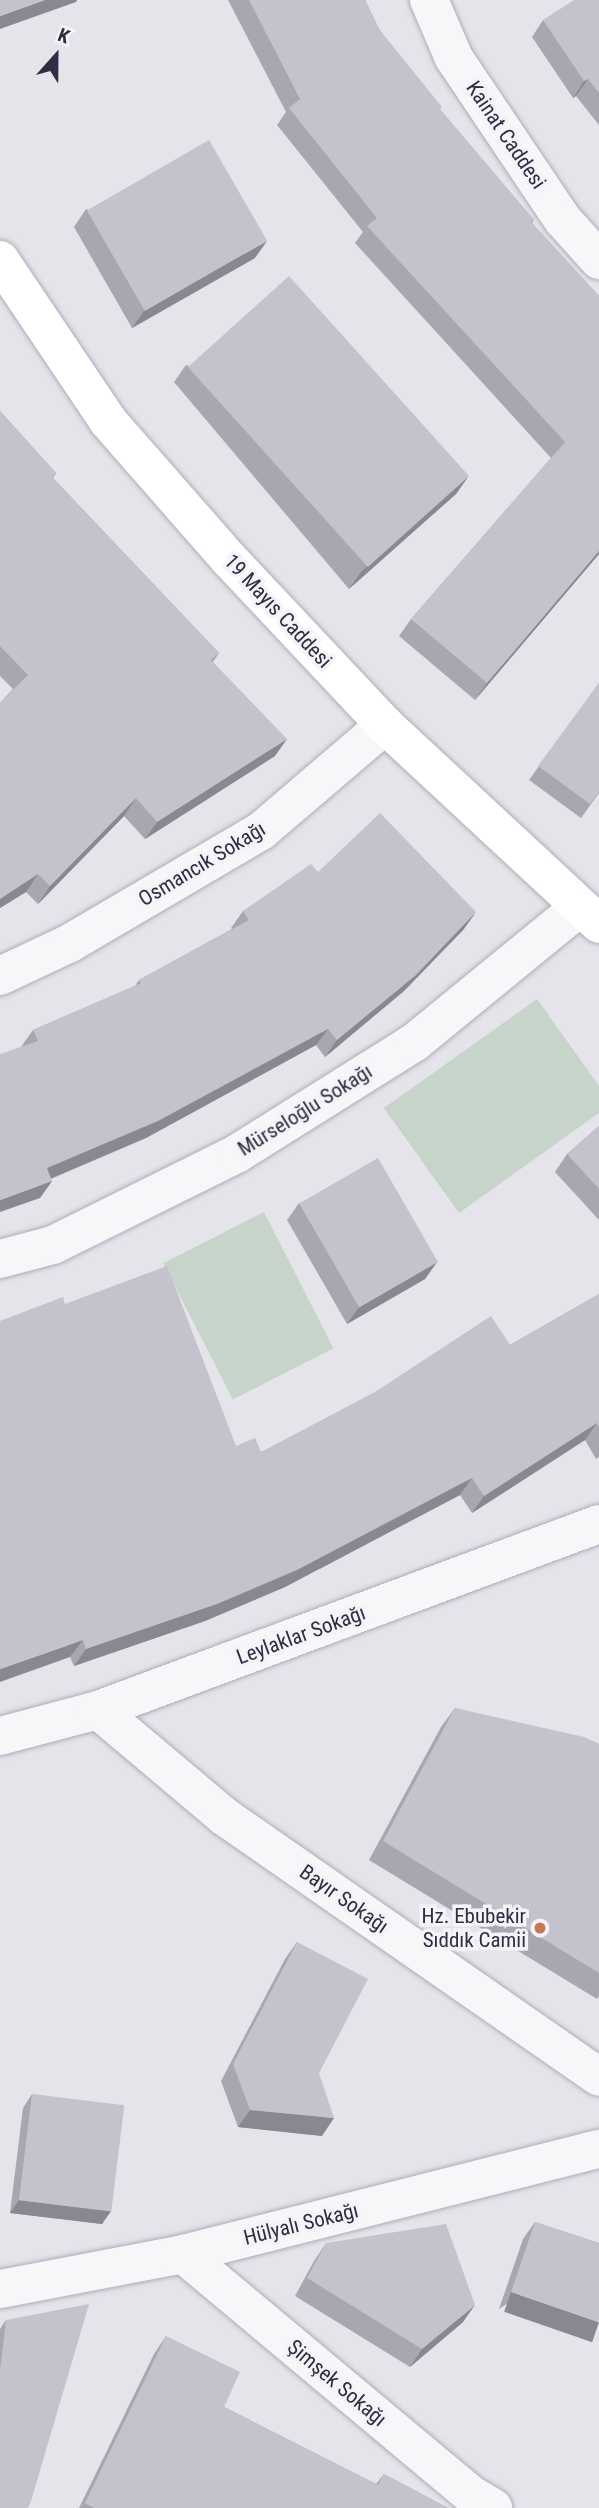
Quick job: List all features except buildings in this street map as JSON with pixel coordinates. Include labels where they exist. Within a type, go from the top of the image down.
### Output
[{"type":"street","name":"Kainat Caddesi","points":[[429,0],[454,58],[563,220],[599,260]]},
{"type":"street","name":"19 Mayıs Caddesi","points":[[0,260],[108,421],[229,559],[385,725],[589,916]]},
{"type":"street","name":"Osmancık Sokağı","points":[[0,976],[70,943],[261,831],[385,725]]},
{"type":"street","name":"Mürseloğlu Sokağı","points":[[0,1259],[53,1245],[238,1153],[415,1042],[589,916]]},
{"type":"street","name":"Leylaklar Sokağı","points":[[0,1736],[98,1710],[599,1524]]},
{"type":"street","name":"Bayır Sokağı","points":[[98,1710],[225,1817],[599,2077]]},
{"type":"street","name":"Hülyalı Sokağı","points":[[0,2289],[183,2254],[599,2149]]},
{"type":"street","name":"Şimşek Sokağı","points":[[183,2254],[470,2494],[493,2508]]},
{"type":"shaded area","points":[[537,999],[599,1086],[599,1113],[459,1213],[384,1108]]},
{"type":"shaded area","points":[[264,1212],[333,1348],[233,1400],[163,1263]]},
{"type":"place","name":"Hz. Ebubekir Sıddık Camii","points":[[540,1928]]}]
